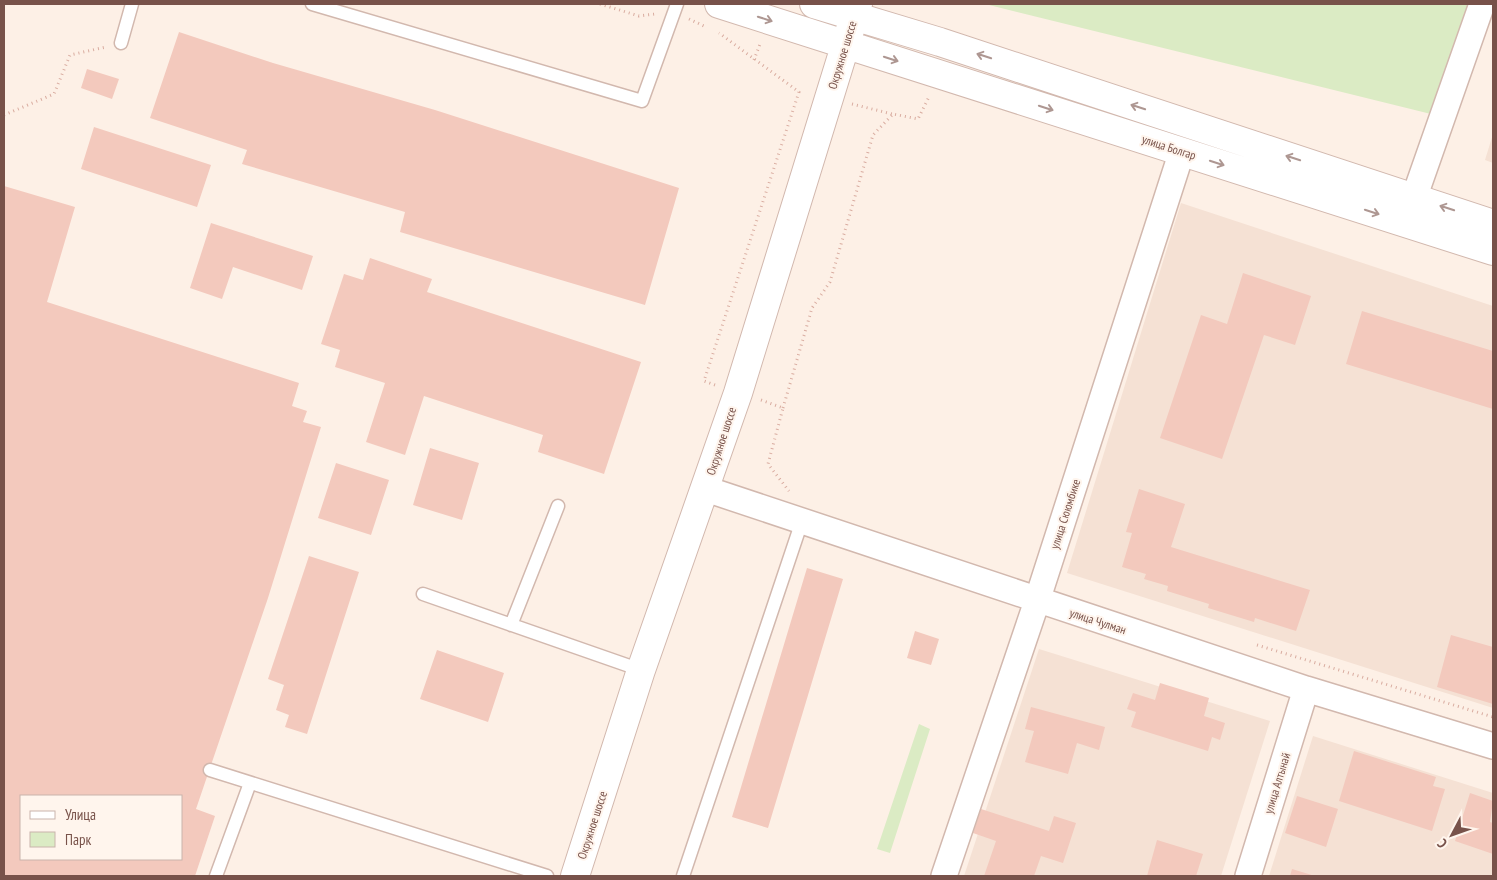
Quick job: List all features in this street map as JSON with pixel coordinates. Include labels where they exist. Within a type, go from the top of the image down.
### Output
[{"type":"street","points":[[814,4],[856,10],[927,37],[1493,224]]},
{"type":"street","points":[[1414,198],[1482,4]]},
{"type":"street","name":"Окружное шоссе","points":[[575,876],[642,670],[706,489],[726,423],[738,393],[856,10]]},
{"type":"street","name":"улица Болгар","points":[[713,15],[844,45],[1493,251]]},
{"type":"street","name":"улица Сююмбике","points":[[944,876],[1037,601],[1182,151]]},
{"type":"street","name":"улица Чулман","points":[[706,489],[1037,601],[1306,689],[1493,746]]},
{"type":"street","name":"улица Алтынай","points":[[1248,876],[1306,689]]},
{"type":"lane","points":[[121,43],[132,4]]},
{"type":"lane","points":[[312,4],[642,101],[675,8]]},
{"type":"lane","points":[[511,625],[558,506]]},
{"type":"lane","points":[[683,876],[802,521]]},
{"type":"lane","points":[[422,594],[642,670]]},
{"type":"lane","points":[[210,770],[546,876]]},
{"type":"lane","points":[[216,876],[250,783]]},
{"type":"path","points":[[600,4],[639,16],[675,8],[713,15]]},
{"type":"path","points":[[715,31],[800,92],[704,380],[783,408]]},
{"type":"path","points":[[4,115],[54,94],[70,55],[121,43]]},
{"type":"path","points":[[791,493],[768,464],[812,308],[830,282],[874,135],[893,114],[918,119],[931,93]]},
{"type":"path","points":[[1254,644],[1493,717]]},
{"type":"shaded area","points":[[1493,134],[1493,163],[1485,160]]},
{"type":"shaded area","points":[[1181,203],[1493,306],[1493,708],[1067,573]]},
{"type":"shaded area","points":[[1039,649],[1270,721],[1221,876],[964,876]]},
{"type":"shaded area","points":[[1313,736],[1493,793],[1493,876],[1269,876]]},
{"type":"green space","points":[[985,4],[1471,4],[1435,115]]},
{"type":"green space","points":[[919,724],[930,729],[890,853],[877,849]]},
{"type":"building","points":[[179,32],[273,63],[435,110],[679,188],[645,305],[400,232],[405,212],[242,164],[247,150],[150,118]]},
{"type":"building","points":[[87,69],[119,79],[112,99],[81,88]]},
{"type":"building","points":[[94,127],[211,165],[197,207],[81,169]]},
{"type":"building","points":[[4,186],[75,207],[47,302],[299,383],[292,406],[307,411],[303,422],[321,427],[268,598],[196,809],[215,816],[195,876],[4,876]]},
{"type":"building","points":[[211,223],[313,256],[302,290],[233,267],[222,299],[190,288]]},
{"type":"building","points":[[370,258],[432,279],[427,292],[641,362],[604,474],[538,452],[543,435],[424,396],[405,455],[366,442],[385,383],[335,367],[340,350],[321,344],[344,274],[363,280]]},
{"type":"building","points":[[1243,273],[1311,296],[1295,345],[1264,335],[1222,459],[1160,438],[1201,315],[1227,324]]},
{"type":"building","points":[[1362,311],[1493,351],[1493,409],[1346,364]]},
{"type":"building","points":[[430,448],[479,463],[462,520],[413,505]]},
{"type":"building","points":[[336,463],[389,480],[371,535],[318,518]]},
{"type":"building","points":[[1139,489],[1185,504],[1171,547],[1310,590],[1296,631],[1255,618],[1254,622],[1208,608],[1209,604],[1167,591],[1168,586],[1144,579],[1146,574],[1122,567],[1132,533],[1126,532]]},
{"type":"building","points":[[309,556],[359,572],[307,734],[285,727],[289,715],[276,710],[284,685],[268,679]]},
{"type":"building","points":[[807,568],[843,579],[768,828],[732,817]]},
{"type":"building","points":[[915,631],[939,639],[931,665],[907,658]]},
{"type":"building","points":[[1451,635],[1493,647],[1493,704],[1437,687]]},
{"type":"building","points":[[437,650],[504,673],[488,722],[420,699]]},
{"type":"building","points":[[1160,683],[1209,698],[1204,716],[1225,723],[1220,740],[1212,737],[1208,751],[1131,727],[1136,712],[1127,709],[1133,693],[1155,700]]},
{"type":"building","points":[[1031,707],[1105,727],[1099,750],[1077,743],[1068,774],[1025,762],[1034,731],[1025,729]]},
{"type":"building","points":[[1354,751],[1436,777],[1433,786],[1445,789],[1432,831],[1339,801]]},
{"type":"building","points":[[1470,793],[1493,801],[1490,822],[1493,823],[1493,854],[1455,841]]},
{"type":"building","points":[[1297,796],[1338,809],[1326,847],[1285,833]]},
{"type":"building","points":[[981,809],[1049,831],[1054,816],[1076,823],[1063,863],[1041,856],[1034,876],[984,876],[996,841],[973,833]]},
{"type":"building","points":[[1157,840],[1203,854],[1196,876],[1147,876]]},
{"type":"building","points":[[1292,869],[1315,876],[1290,876]]}]
